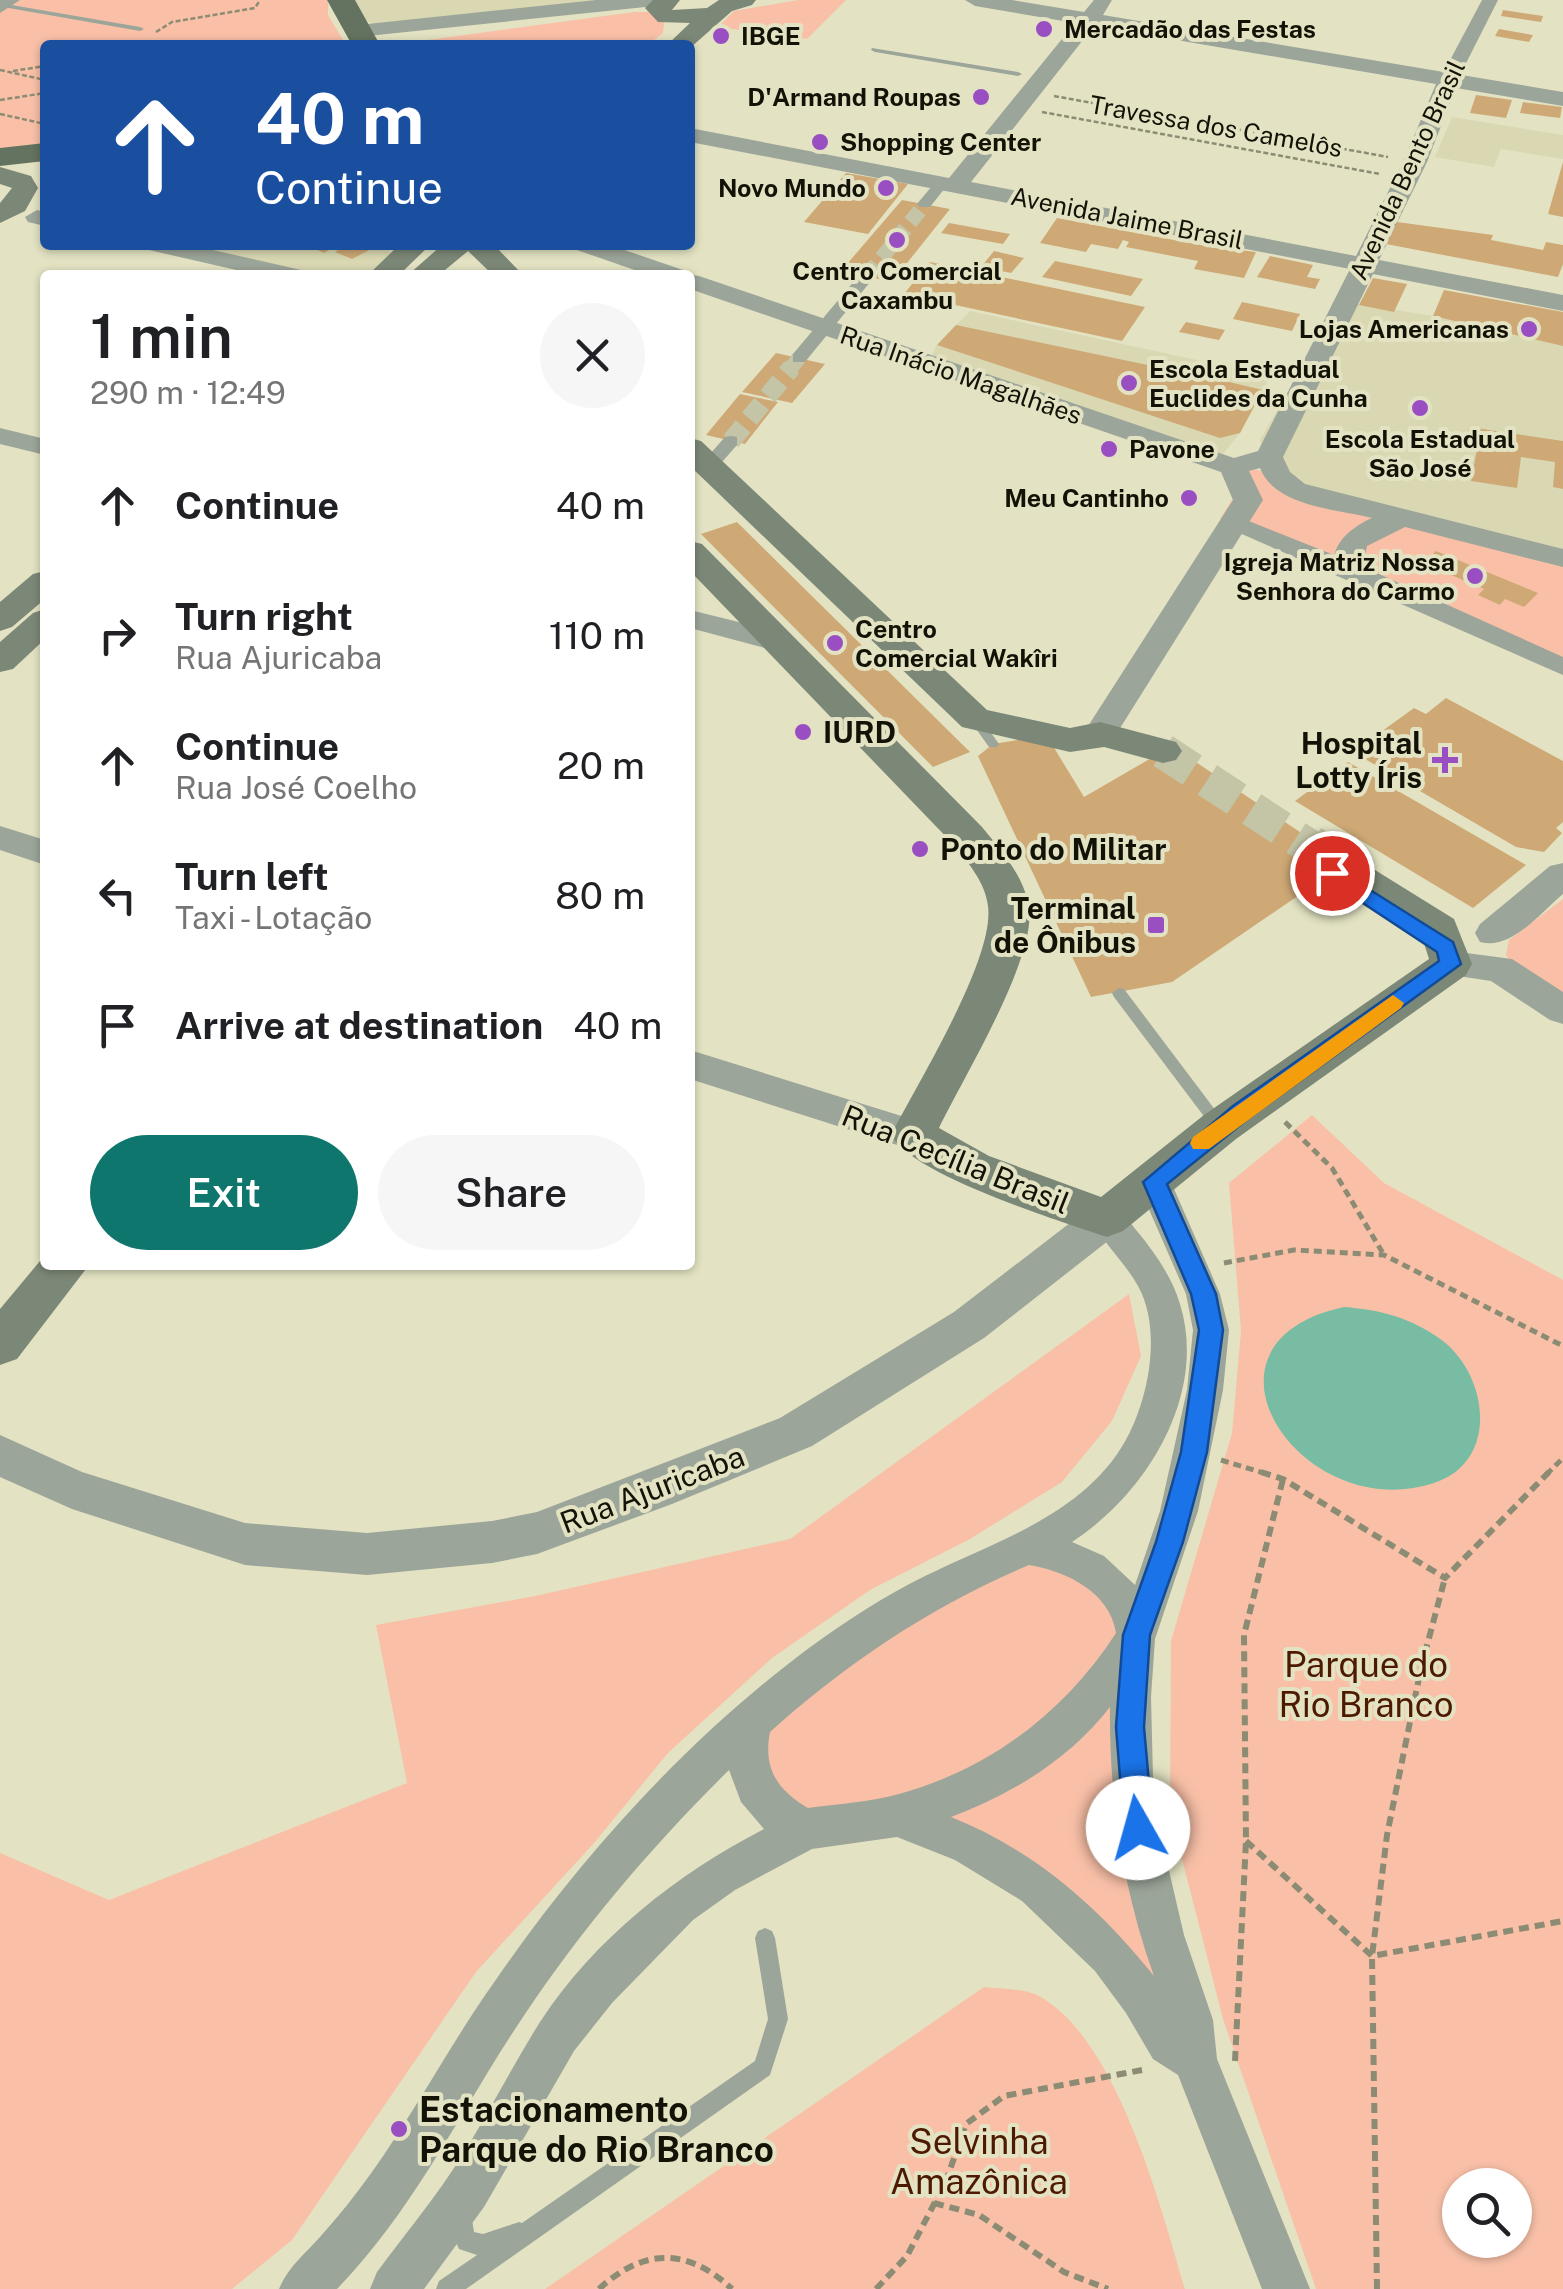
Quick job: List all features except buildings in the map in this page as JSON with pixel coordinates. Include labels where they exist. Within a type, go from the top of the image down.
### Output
[{"type":"main road","points":[[341,0],[362,38]]},
{"type":"main road","points":[[672,40],[727,4],[744,0]]},
{"type":"main road","points":[[667,40],[662,7],[713,14]]},
{"type":"main road","points":[[0,157],[40,153]]},
{"type":"main road","points":[[0,176],[22,182],[28,213],[0,242]]},
{"type":"main road","points":[[417,261],[446,250]]},
{"type":"main road","points":[[483,250],[504,270]]},
{"type":"main road","points":[[710,452],[984,732],[1070,740],[1088,740],[1100,734],[1163,751]]},
{"type":"main road","points":[[695,556],[968,836],[1006,888],[1011,932],[1001,959],[914,1136]]},
{"type":"main road","points":[[0,620],[40,585]]},
{"type":"main road","points":[[0,662],[40,625]]},
{"type":"main road","points":[[1336,870],[1445,947]]},
{"type":"main road","name":"Rua Ajuricaba","points":[[1107,1218],[1445,947]]},
{"type":"main road","name":"Rua Cecília Brasil","points":[[914,1136],[973,1169],[1107,1218]]},
{"type":"main road","points":[[0,1302],[40,1255]]},
{"type":"main road","points":[[0,1344],[61,1270]]},
{"type":"street","points":[[976,0],[1080,12],[1563,99]]},
{"type":"street","points":[[942,182],[1023,91],[1080,12],[1105,0]]},
{"type":"street","name":"Avenida Bento Brasil","points":[[1269,458],[1490,0]]},
{"type":"street","points":[[362,38],[452,24],[662,7]]},
{"type":"street","points":[[431,40],[662,7]]},
{"type":"street","points":[[942,182],[1023,91]]},
{"type":"street","name":"Avenida Jaime Brasil","points":[[695,123],[942,182]]},
{"type":"street","name":"Avenida Jaime Brasil","points":[[695,136],[1367,257],[1563,288]]},
{"type":"street","points":[[180,250],[270,270]]},
{"type":"street","points":[[601,250],[659,270]]},
{"type":"street","name":"Avenida Jaime Brasil","points":[[1367,257],[1563,303]]},
{"type":"street","points":[[799,358],[867,276]]},
{"type":"street","name":"Rua Inácio Magalhães","points":[[695,283],[1233,467]]},
{"type":"street","points":[[0,436],[40,446]]},
{"type":"street","points":[[1242,512],[1233,467],[1269,458],[1277,476],[1295,490]]},
{"type":"street","points":[[1100,734],[1242,512],[1268,491],[1295,490],[1563,558]]},
{"type":"street","points":[[1242,512],[1350,570],[1563,668]]},
{"type":"street","points":[[1350,570],[1350,547],[1361,534],[1401,519]]},
{"type":"street","points":[[695,620],[776,641]]},
{"type":"street","points":[[0,838],[40,851]]},
{"type":"street","points":[[1496,950],[1563,875]]},
{"type":"street","points":[[1445,947],[1496,950],[1563,1010]]},
{"type":"street","name":"Rua Cecília Brasil","points":[[695,1066],[914,1136]]},
{"type":"street","points":[[1154,1182],[1194,1270],[1211,1330],[1194,1452],[1170,1542],[1137,1635],[1130,1727],[1138,1828],[1151,1894],[1196,2032],[1214,2067],[1286,2289]]},
{"type":"street","points":[[302,2289],[382,2197],[508,1998],[589,1890],[751,1723],[794,1685],[886,1620],[948,1584],[1029,1548],[1071,1524],[1107,1494],[1142,1446],[1161,1396],[1166,1342],[1163,1302],[1136,1255],[1107,1218]]},
{"type":"street","name":"Rua Ajuricaba","points":[[0,1455],[72,1489],[245,1544],[367,1554],[492,1542],[537,1533],[656,1490],[796,1432],[969,1324],[1107,1218]]},
{"type":"street","points":[[1029,1548],[1066,1555],[1099,1574],[1124,1602],[1137,1635]]},
{"type":"street","points":[[394,2289],[466,2190],[558,2035],[636,1944],[720,1876],[807,1830],[897,1816],[980,1786],[1055,1736],[1087,1705],[1137,1635]]},
{"type":"street","points":[[751,1723],[745,1757],[755,1790],[777,1814],[807,1830]]},
{"type":"street","points":[[897,1816],[969,1845],[1037,1886],[1110,1956],[1169,2043],[1214,2067]]},
{"type":"lane","points":[[4,4],[140,29]]},
{"type":"lane","points":[[875,50],[1023,91]]},
{"type":"lane","points":[[1120,992],[1220,1127]]},
{"type":"lane","points":[[447,2289],[763,2068],[778,2020],[764,1938]]},
{"type":"lane","points":[[466,2190],[460,2226],[467,2241],[483,2245],[537,2226]]},
{"type":"path","points":[[150,40],[172,22],[254,8],[260,0]]},
{"type":"path","points":[[0,72],[40,67]]},
{"type":"path","points":[[7,72],[40,79]]},
{"type":"path","name":"Travessa dos Camelôs","points":[[1023,91],[1411,170]]},
{"type":"path","name":"Travessa dos Camelôs","points":[[1023,91],[1411,170]]},
{"type":"path","points":[[0,100],[40,94]]},
{"type":"path","points":[[0,114],[40,123]]},
{"type":"path","points":[[1261,1097],[1332,1168],[1384,1255]]},
{"type":"path","points":[[1194,1270],[1294,1250],[1384,1255],[1563,1346]]},
{"type":"path","points":[[1194,1452],[1283,1479],[1444,1578]]},
{"type":"path","points":[[1377,2289],[1372,1956],[1387,1835],[1421,1668],[1444,1578],[1563,1458]]},
{"type":"path","points":[[876,2289],[907,2256],[934,2203],[966,2124],[1004,2096],[1214,2067],[1246,1841],[1244,1635],[1283,1479]]},
{"type":"path","points":[[1246,1841],[1372,1956]]},
{"type":"path","points":[[1372,1956],[1563,1921]]},
{"type":"path","points":[[934,2203],[978,2215],[1064,2272],[1108,2289]]},
{"type":"path","points":[[599,2289],[624,2266],[652,2256],[680,2256],[707,2266],[732,2289]]},
{"type":"shaded area","points":[[352,0],[597,0],[379,26],[361,19]]},
{"type":"shaded area","points":[[1452,117],[1563,135],[1563,159],[1501,149],[1494,167],[1435,157]]},
{"type":"shaded area","points":[[202,250],[390,252],[382,270],[289,270]]},
{"type":"shaded area","name":"Escola Estadual São José","points":[[1340,301],[1433,316],[1563,346],[1563,552],[1332,496],[1272,474],[1260,440]]},
{"type":"shaded area","name":"Escola Estadual Euclides da Cunha","points":[[970,311],[1271,376],[1240,433],[1219,459],[929,362],[937,345]]},
{"type":"shaded area","points":[[1344,1307],[1408,1321],[1443,1341],[1458,1357],[1478,1396],[1480,1418],[1478,1438],[1469,1457],[1455,1472],[1434,1483],[1385,1490],[1341,1479],[1303,1456],[1277,1425],[1264,1390],[1269,1356],[1295,1327]]},
{"type":"green space","points":[[0,0],[328,0],[328,15],[343,40],[40,40],[40,147],[0,151]]},
{"type":"green space","points":[[798,0],[846,0],[807,39],[718,27],[734,11]]},
{"type":"green space","points":[[634,12],[657,12],[665,17],[663,33],[654,40],[428,40]]},
{"type":"green space","points":[[1219,459],[1272,474],[1287,483],[1563,553],[1563,666],[1220,519],[1235,495]]},
{"type":"green space","points":[[1563,899],[1563,1000],[1515,968],[1506,955],[1509,940]]},
{"type":"green space","name":"Parque do Rio Branco","points":[[1312,1115],[1384,1183],[1563,1280],[1563,2289],[1316,2289],[1223,2019],[1170,1812],[1171,1641],[1232,1433],[1241,1331],[1229,1183]]},
{"type":"green space","points":[[1129,1294],[1141,1356],[1112,1421],[1062,1482],[970,1539],[870,1590],[772,1658],[668,1753],[594,1843],[476,1972],[292,2240],[232,2289],[0,2289],[0,1853],[109,1900],[407,1783],[376,1625],[535,1596],[790,1539]]},
{"type":"green space","points":[[1035,1558],[1101,1588],[1122,1636],[1043,1731],[898,1805],[805,1813],[773,1794],[762,1729],[870,1641]]},
{"type":"green space","points":[[1122,1677],[1179,2032],[927,1817]]},
{"type":"green space","name":"Selvinha Amazônica","points":[[984,1987],[1037,1995],[1065,2016],[1090,2047],[1132,2127],[1185,2289],[545,2289]]},
{"type":"tunnel","points":[[867,276],[925,204]]},
{"type":"tunnel","points":[[790,369],[799,358]]},
{"type":"tunnel","points":[[731,441],[792,367]]},
{"type":"tunnel","points":[[1163,751],[1313,849]]},
{"type":"tunnel","points":[[1309,847],[1340,867]]},
{"type":"slow traffic","points":[[1201,1143],[1393,1003]]},
{"type":"place","name":"Mercadão das Festas","points":[[1044,29]]},
{"type":"place","name":"IBGE","points":[[721,36]]},
{"type":"place","name":"D'Armand Roupas","points":[[981,97]]},
{"type":"place","name":"Shopping Center","points":[[820,142]]},
{"type":"place","name":"Novo Mundo","points":[[886,188]]},
{"type":"place","name":"Centro Comercial Caxambu","points":[[897,240]]},
{"type":"place","name":"Lojas Americanas","points":[[1529,329]]},
{"type":"place","name":"Escola Estadual Euclides da Cunha","points":[[1129,383]]},
{"type":"place","name":"Escola Estadual São José","points":[[1420,408]]},
{"type":"place","name":"Pavone","points":[[1109,449]]},
{"type":"place","name":"Meu Cantinho","points":[[1189,498]]},
{"type":"place","name":"Igreja Matriz Nossa Senhora do Carmo","points":[[1475,576]]},
{"type":"place","name":"Centro Comercial Wakîri","points":[[835,643]]},
{"type":"place","name":"IURD","points":[[803,732]]},
{"type":"place","name":"Hospital Lotty Íris","points":[[1445,760]]},
{"type":"place","name":"Ponto do Militar","points":[[920,849]]},
{"type":"place","name":"Terminal de Ônibus","points":[[1156,925]]},
{"type":"place","name":"Estacionamento Parque do Rio Branco","points":[[399,2129]]},
{"type":"route","points":[[1138,1828],[1130,1727],[1137,1635],[1170,1542],[1194,1452],[1211,1330],[1204,1294],[1154,1182],[1220,1127],[1451,964],[1446,948],[1332,873]]}]
